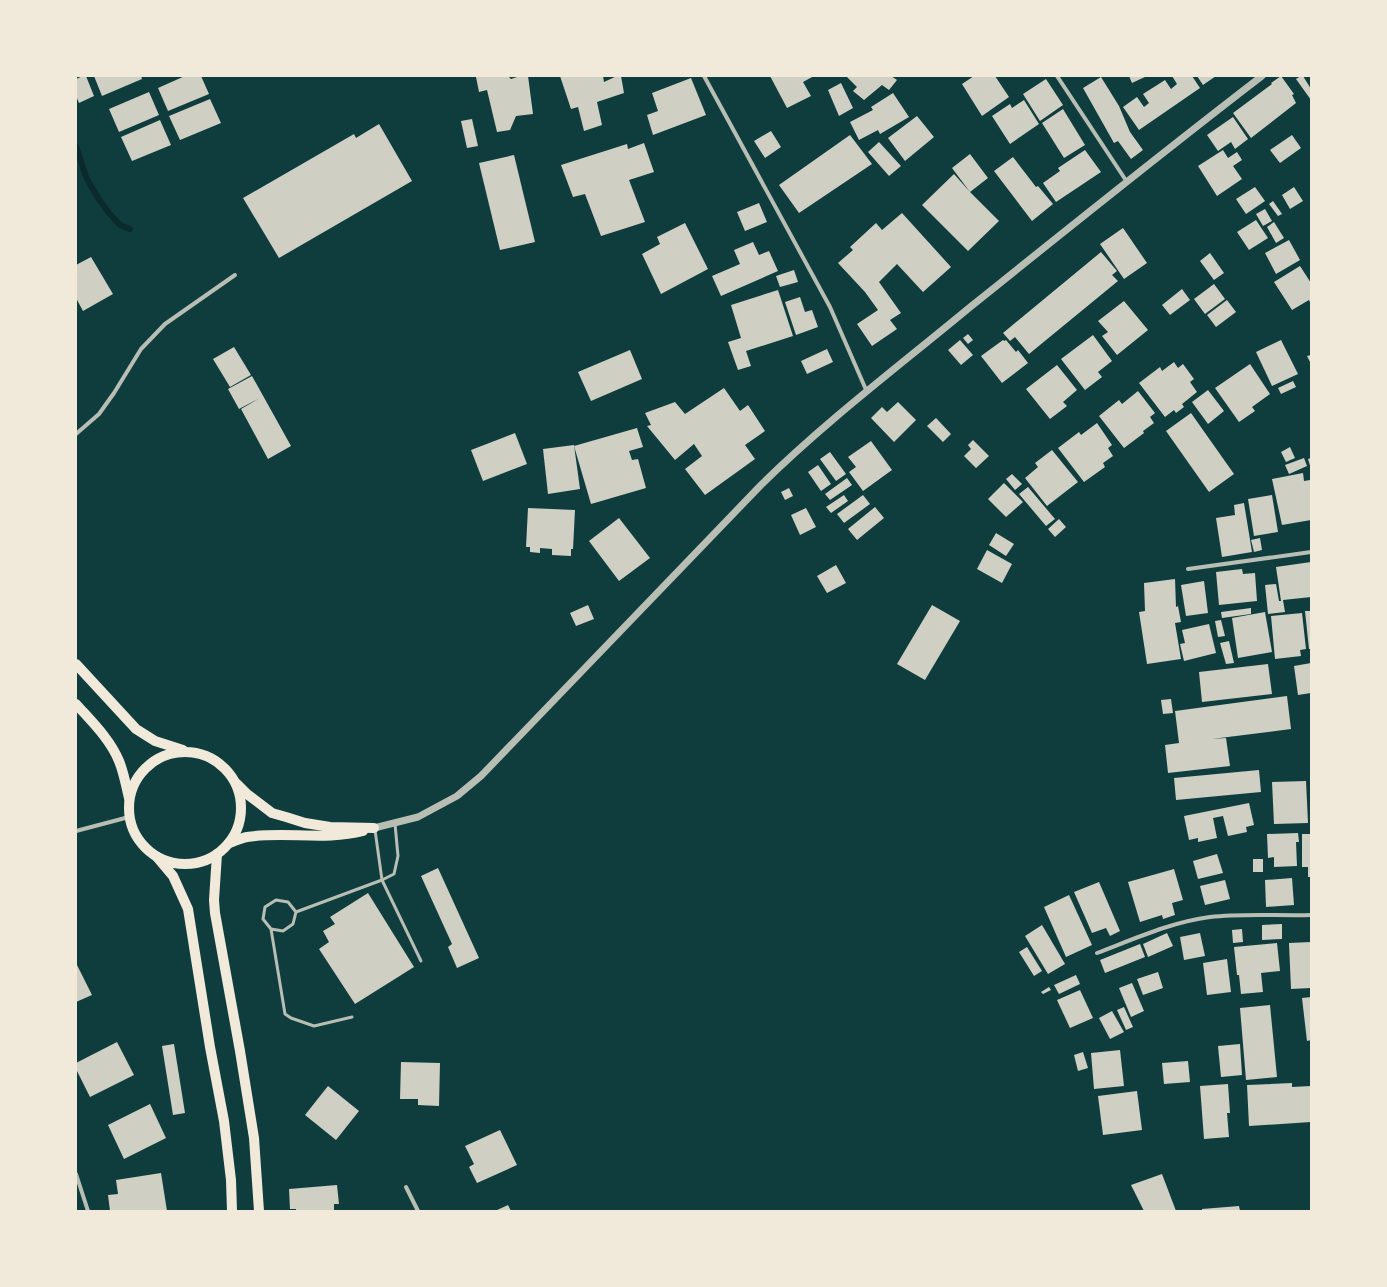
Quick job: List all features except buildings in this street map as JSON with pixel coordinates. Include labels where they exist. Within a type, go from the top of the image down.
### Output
[{"type":"main road","points":[[76,664],[136,729],[155,741],[185,751],[201,753],[215,760],[227,770],[236,783],[247,794],[272,813],[305,823],[330,827],[374,828]]},
{"type":"main road","points":[[76,704],[99,729],[113,749],[119,762],[129,798],[129,818],[134,833],[144,847],[157,857],[173,876],[188,909],[210,1047],[224,1121],[231,1174],[232,1211]]},
{"type":"main road","points":[[129,798],[136,779],[148,764],[166,754],[185,751]]},
{"type":"main road","points":[[157,857],[172,863],[188,864],[203,861],[218,854],[229,843],[237,829],[241,814],[241,798],[236,783]]},
{"type":"main road","points":[[229,843],[246,838],[270,836],[348,835],[374,828]]},
{"type":"main road","points":[[218,854],[214,900],[215,913],[254,1138],[259,1211]]},
{"type":"street","points":[[704,76],[830,307],[867,392]]},
{"type":"street","points":[[1057,76],[1127,182]]},
{"type":"street","points":[[374,828],[418,816],[457,796],[481,776],[761,485],[799,449],[1027,261],[1262,76]]},
{"type":"street","points":[[76,434],[99,414],[114,393],[141,349],[165,324],[235,275]]},
{"type":"street","points":[[1188,569],[1311,552]]},
{"type":"street","points":[[76,831],[129,818]]},
{"type":"street","points":[[1097,953],[1154,931],[1209,917],[1311,915]]},
{"type":"street","points":[[76,1174],[88,1211]]},
{"type":"street","points":[[406,1187],[418,1211]]},
{"type":"lane","points":[[296,912],[382,880],[394,874],[398,856],[395,823]]},
{"type":"lane","points":[[374,828],[382,880],[421,961]]},
{"type":"lane","points":[[296,912],[288,902],[276,900],[266,907],[263,919],[271,930],[285,1014],[291,1018],[314,1026],[352,1017]]},
{"type":"lane","points":[[271,930],[283,931],[293,924],[296,912]]},
{"type":"waterway","points":[[76,146],[86,177],[98,198],[120,225],[130,229]]}]
